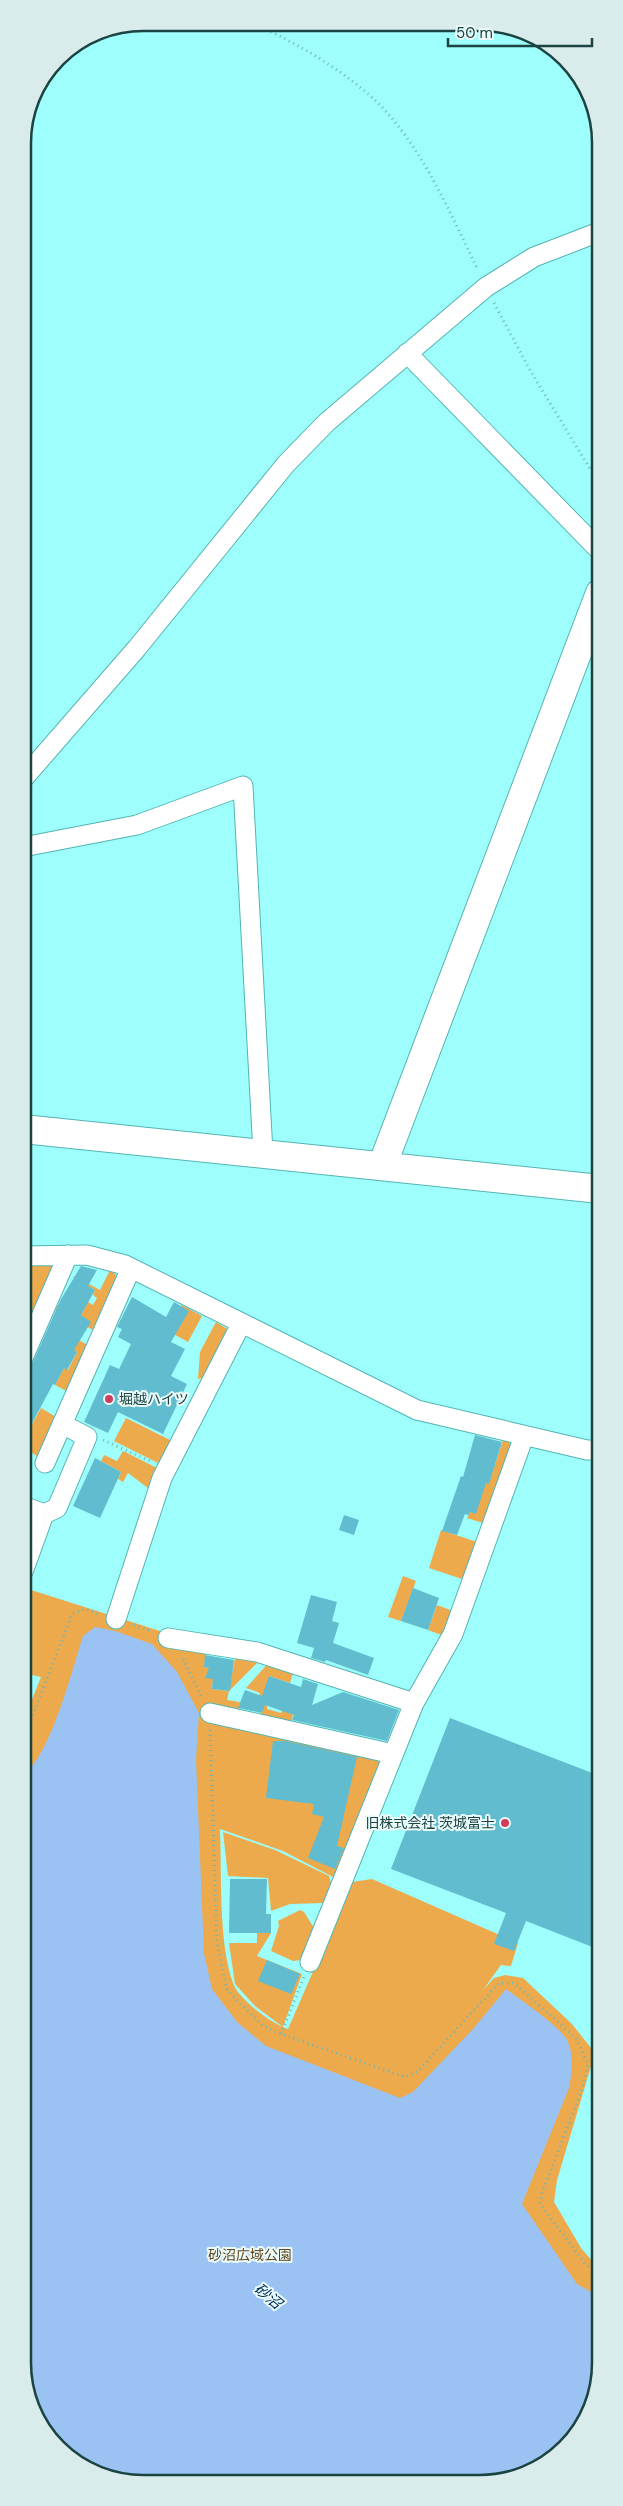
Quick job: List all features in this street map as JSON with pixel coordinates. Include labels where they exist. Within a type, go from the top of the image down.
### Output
[{"type":"street","points":[[31,770],[137,648],[286,464],[327,422],[486,287],[534,257],[592,235]]},
{"type":"street","points":[[407,353],[592,543]]},
{"type":"street","points":[[382,1166],[592,615]]},
{"type":"street","points":[[31,845],[137,825],[243,786],[263,1154]]},
{"type":"street","points":[[31,1130],[592,1188]]},
{"type":"street","points":[[31,1340],[68,1255]]},
{"type":"street","points":[[31,1256],[87,1255],[131,1268],[416,1410],[592,1450]]},
{"type":"street","points":[[45,1463],[131,1268]]},
{"type":"street","points":[[116,1619],[166,1469],[242,1324]]},
{"type":"street","points":[[31,1550],[44,1514],[57,1508],[87,1437],[62,1424]]},
{"type":"street","points":[[310,1962],[414,1703],[453,1634],[524,1436]]},
{"type":"street","points":[[31,1509],[44,1514]]},
{"type":"street","points":[[168,1638],[257,1652],[414,1703]]},
{"type":"street","points":[[210,1713],[393,1754]]},
{"type":"path","points":[[268,31],[304,50],[361,88],[381,106],[401,131],[442,199],[531,372],[592,472]]},
{"type":"path","points":[[87,1437],[88,1433],[166,1469]]},
{"type":"path","points":[[281,2034],[310,1962]]},
{"type":"green space","points":[[54,1264],[31,1323],[31,1265]]},
{"type":"green space","points":[[111,1268],[119,1280],[95,1331],[55,1310],[58,1306],[80,1317],[88,1302],[93,1305],[97,1298],[93,1295],[95,1290],[73,1278],[74,1276],[100,1290]]},
{"type":"green space","points":[[182,1305],[202,1316],[188,1342],[168,1331]]},
{"type":"green space","points":[[216,1322],[229,1330],[205,1378],[198,1379],[200,1352]]},
{"type":"green space","points":[[77,1339],[86,1344],[88,1349],[68,1392],[55,1385],[64,1368],[68,1370],[77,1352],[72,1349]]},
{"type":"green space","points":[[41,1408],[58,1418],[40,1458],[31,1452],[31,1426]]},
{"type":"green space","points":[[126,1418],[174,1442],[162,1465],[114,1441]]},
{"type":"green space","points":[[503,1440],[513,1444],[486,1524],[467,1518],[486,1483],[489,1483]]},
{"type":"green space","points":[[123,1451],[157,1468],[148,1488],[128,1473],[123,1482],[118,1479],[121,1472],[101,1461],[104,1455],[117,1461]]},
{"type":"green space","points":[[31,1513],[35,1514],[31,1531]]},
{"type":"green space","points":[[441,1530],[480,1543],[468,1581],[429,1568]]},
{"type":"green space","points":[[403,1576],[416,1581],[401,1621],[388,1617]]},
{"type":"green space","name":"砂沼","points":[[31,1590],[207,1646],[204,1667],[209,1668],[213,1679],[212,1689],[229,1691],[227,1700],[240,1702],[238,1714],[388,1755],[337,1879],[283,1851],[220,1829],[223,1928],[228,1966],[233,1983],[241,1996],[273,2022],[288,2029],[352,1882],[372,1879],[518,1943],[511,1966],[501,1965],[483,1990],[494,1978],[505,1975],[523,1978],[572,2024],[592,2049],[592,2063],[557,2180],[554,2202],[581,2248],[592,2261],[592,2370],[586,2399],[577,2419],[564,2437],[542,2456],[516,2469],[480,2475],[136,2475],[107,2469],[87,2460],[59,2437],[46,2419],[35,2392],[31,2363],[31,1702],[41,1677],[31,1675]]},
{"type":"green space","points":[[437,1605],[453,1611],[444,1636],[428,1630]]},
{"type":"green space","points":[[263,1657],[229,1691],[235,1658]]},
{"type":"green space","points":[[272,1659],[295,1667],[290,1683],[269,1676],[267,1709],[281,1713],[285,1702],[296,1705],[289,1729],[259,1721],[263,1708],[256,1706],[260,1693],[246,1688]]},
{"type":"green space","points":[[223,1832],[275,1850],[329,1876],[333,1890],[331,1896],[323,1903],[290,1904],[271,1911],[268,1878],[228,1876]]},
{"type":"green space","points":[[300,1910],[304,1912],[316,1931],[302,1960],[293,1961],[271,1951],[279,1926],[278,1921]]},
{"type":"green space","points":[[257,1933],[271,1933],[257,1956],[302,1974],[283,2027],[255,2006],[235,1984],[229,1943],[257,1943]]},
{"type":"water","name":"砂沼","points":[[95,1627],[115,1631],[152,1644],[177,1672],[199,1713],[196,1760],[204,1953],[212,1989],[237,2022],[266,2046],[400,2098],[413,2092],[473,2029],[506,1989],[550,2022],[568,2042],[572,2065],[569,2088],[522,2204],[577,2284],[592,2292],[592,2370],[586,2399],[577,2419],[564,2437],[542,2456],[516,2469],[480,2475],[136,2475],[107,2469],[87,2460],[59,2437],[46,2419],[35,2392],[31,2363],[31,1767],[43,1750],[59,1711],[83,1636]]},
{"type":"building","points":[[81,1266],[97,1270],[88,1286],[95,1290],[81,1315],[91,1322],[74,1350],[77,1352],[67,1370],[64,1368],[55,1385],[53,1384],[31,1425],[31,1364],[60,1301]]},
{"type":"building","points":[[132,1297],[166,1317],[174,1302],[189,1311],[171,1342],[185,1349],[171,1376],[187,1384],[163,1434],[118,1412],[108,1433],[84,1422],[110,1365],[119,1369],[131,1344],[118,1337],[122,1329],[117,1327]]},
{"type":"building","points":[[475,1435],[502,1442],[489,1484],[486,1483],[476,1514],[470,1512],[469,1515],[465,1514],[457,1535],[442,1531],[461,1476],[463,1477]]},
{"type":"building","points":[[95,1458],[121,1472],[100,1518],[73,1506]]},
{"type":"building","points":[[344,1515],[359,1520],[354,1535],[339,1530]]},
{"type":"building","points":[[413,1588],[439,1598],[428,1630],[401,1621]]},
{"type":"building","points":[[311,1595],[337,1602],[332,1621],[339,1623],[333,1643],[374,1658],[368,1675],[326,1660],[325,1662],[311,1658],[314,1648],[297,1643]]},
{"type":"building","points":[[205,1655],[234,1660],[230,1691],[212,1689],[213,1679],[205,1678],[209,1668],[204,1667]]},
{"type":"building","points":[[269,1676],[301,1687],[303,1679],[318,1684],[312,1705],[343,1692],[399,1710],[387,1741],[292,1720],[294,1715],[265,1705],[262,1713],[238,1708],[245,1690],[262,1696]]},
{"type":"building","name":"旧株式会社 茨城富士","points":[[450,1718],[592,1773],[592,1947],[526,1921],[514,1951],[494,1944],[506,1913],[391,1869]]},
{"type":"building","points":[[273,1741],[285,1741],[357,1757],[337,1846],[344,1848],[335,1869],[308,1858],[324,1817],[312,1814],[314,1804],[266,1798]]},
{"type":"building","points":[[230,1879],[267,1879],[266,1914],[271,1914],[271,1933],[229,1933]]},
{"type":"building","points":[[267,1960],[300,1974],[291,1994],[258,1981]]},
{"type":"place","name":"堀越ハイツ","points":[[109,1399]]},
{"type":"place","name":"旧株式会社 茨城富士","points":[[505,1823]]},
{"type":"park label","name":"砂沼広域公園","points":[[250,2255]]}]
